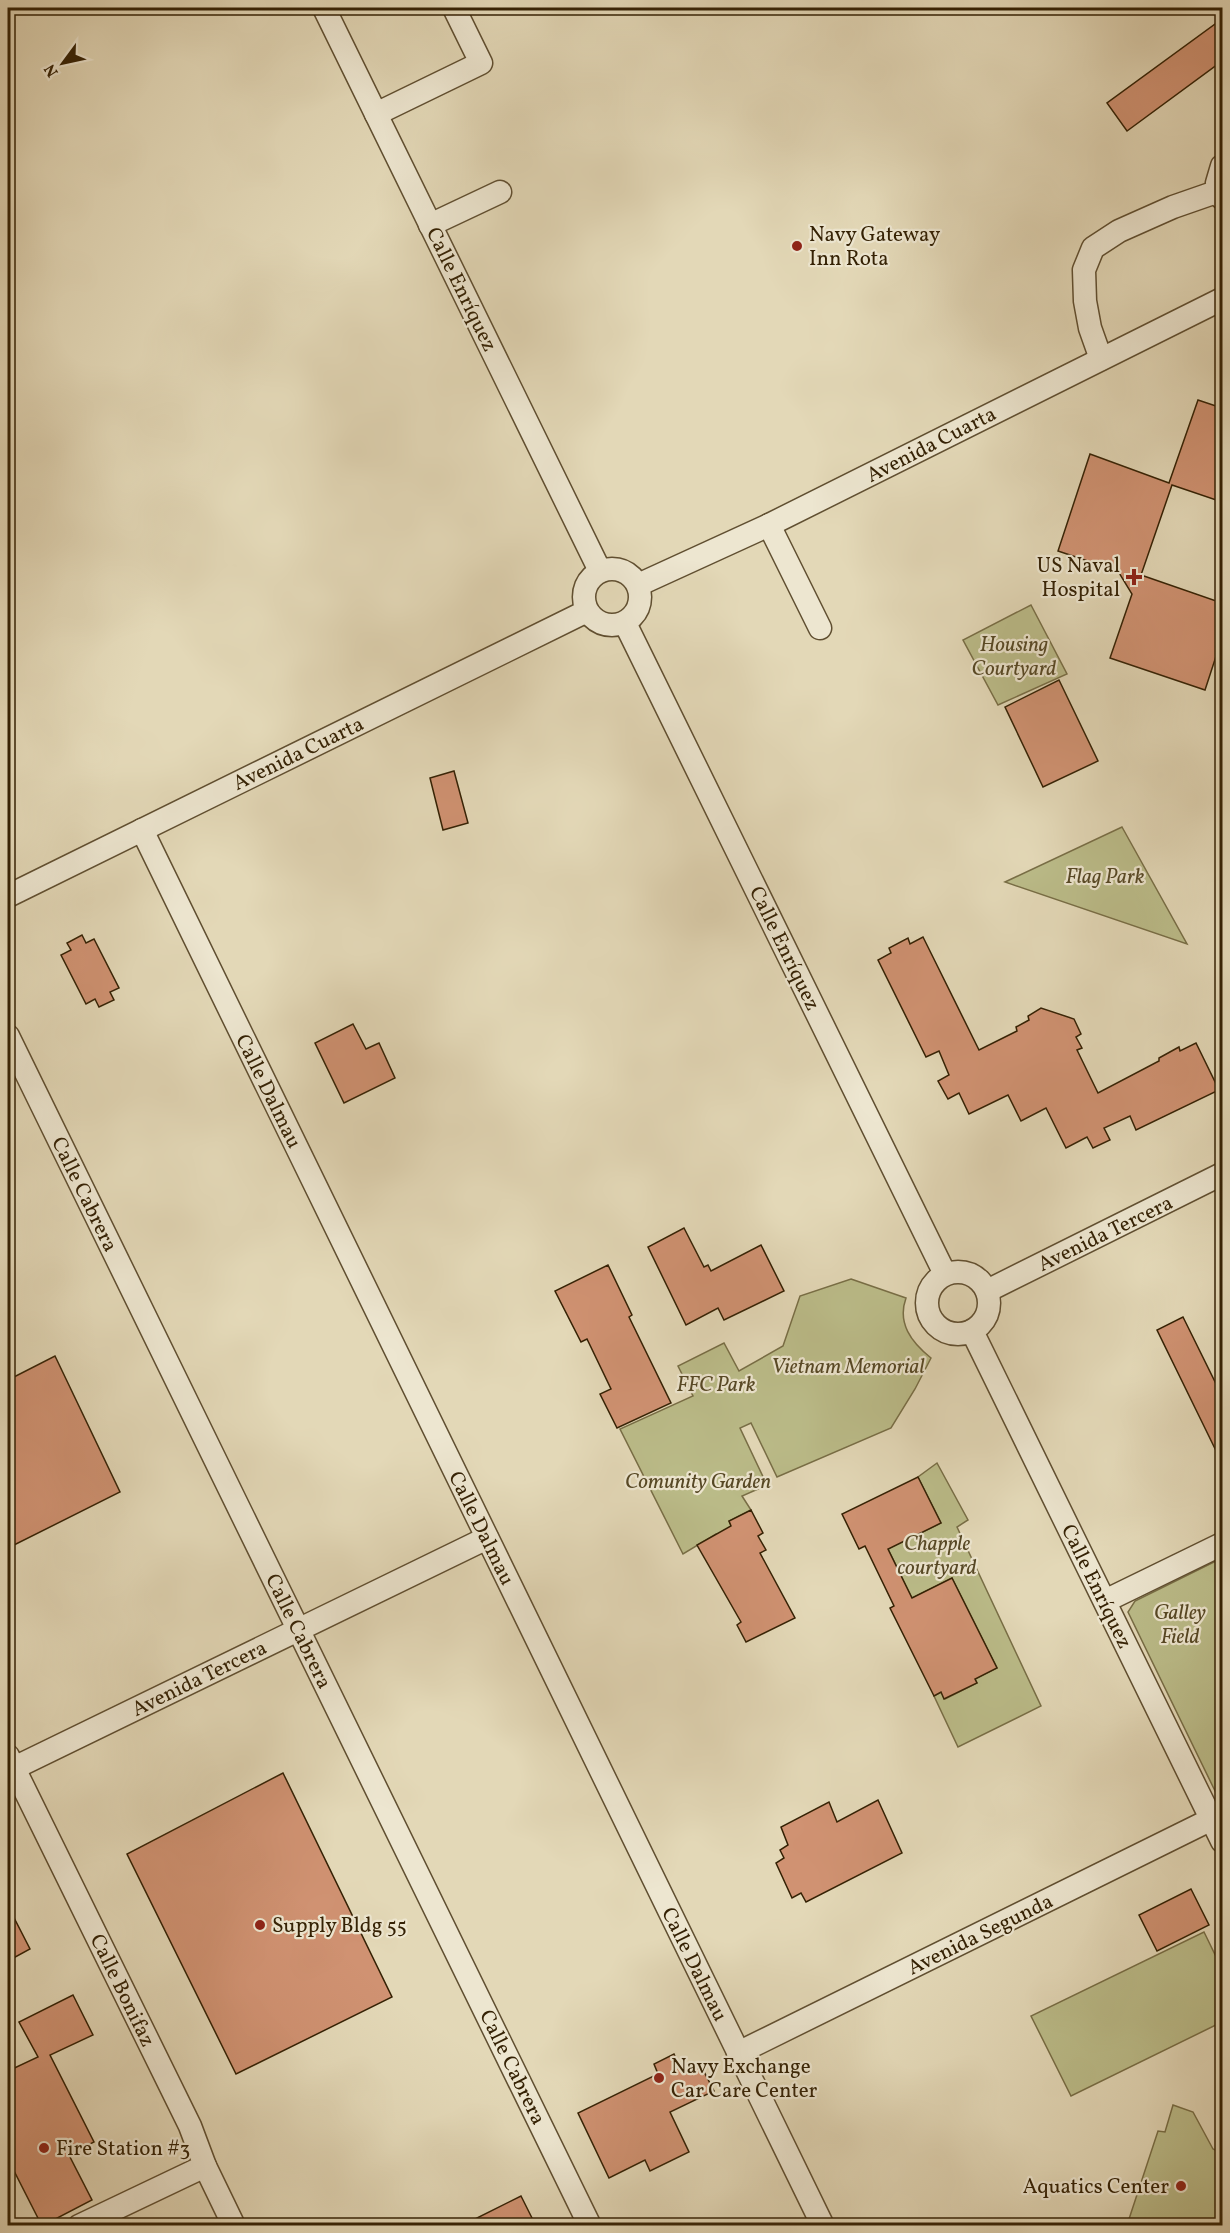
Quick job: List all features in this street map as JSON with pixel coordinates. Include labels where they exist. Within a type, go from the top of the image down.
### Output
[{"type":"street","name":"Calle Enríquez","points":[[324,8],[600,572]]},
{"type":"street","points":[[376,114],[481,63],[453,8]]},
{"type":"street","points":[[1101,359],[1090,328],[1084,301],[1084,270],[1093,248],[1119,231],[1173,207],[1221,195],[1217,183],[1222,166]]},
{"type":"street","points":[[430,225],[500,192]]},
{"type":"street","name":"Avenida Cuarta","points":[[638,585],[769,525],[1222,299]]},
{"type":"street","points":[[769,525],[820,628]]},
{"type":"street","points":[[617,569],[626,572],[638,585],[641,593],[640,602],[632,618],[625,623],[616,626],[600,623],[587,611],[584,602],[587,584],[600,572],[617,569]]},
{"type":"street","name":"Avenida Cuarta","points":[[8,896],[587,611]]},
{"type":"street","name":"Calle Enríquez","points":[[625,623],[945,1274]]},
{"type":"street","name":"Calle Dalmau","points":[[142,830],[823,2226]]},
{"type":"street","name":"Calle Cabrera","points":[[8,1036],[590,2226]]},
{"type":"street","name":"Avenida Tercera","points":[[987,1291],[1222,1174]]},
{"type":"street","points":[[955,1271],[965,1272],[982,1282],[987,1291],[989,1300],[985,1318],[972,1330],[962,1334],[943,1330],[929,1316],[927,1306],[930,1287],[945,1274],[955,1271]]},
{"type":"street","name":"Calle Enríquez","points":[[972,1330],[1105,1601],[1217,1817],[1222,1841]]},
{"type":"street","name":"Avenida Tercera","points":[[9,1765],[298,1630],[487,1538]]},
{"type":"street","points":[[1105,1601],[1222,1544]]},
{"type":"street","name":"Calle Bonifaz","points":[[9,1765],[185,2116],[205,2166],[234,2226]]},
{"type":"street","name":"Avenida Segunda","points":[[738,2053],[1217,1817]]},
{"type":"street","points":[[79,2226],[205,2166]]},
{"type":"green space","name":"Housing Courtyard","points":[[1031,605],[1067,674],[998,705],[963,640]]},
{"type":"green space","name":"Flag Park","points":[[1122,827],[1187,944],[1005,882]]},
{"type":"green space","points":[[851,1279],[906,1298],[903,1316],[905,1324],[912,1339],[931,1358],[915,1389],[891,1428],[777,1477],[751,1423],[740,1428],[767,1485],[742,1496],[751,1510],[729,1521],[736,1534],[716,1534],[683,1554],[620,1429],[693,1396],[678,1366],[724,1343],[739,1371],[783,1346],[800,1296]]},
{"type":"green space","name":"Chapple courtyard","points":[[937,1463],[968,1520],[957,1527],[1041,1706],[958,1747],[934,1696],[941,1692],[945,1699],[977,1683],[975,1679],[997,1668],[952,1578],[912,1598],[888,1549],[941,1523],[918,1477]]},
{"type":"green space","name":"Galley Field","points":[[1222,1558],[1222,1797],[1217,1795],[1128,1612],[1135,1601]]},
{"type":"green space","points":[[1204,1932],[1222,1969],[1222,2022],[1071,2096],[1031,2016]]},
{"type":"green space","name":"Aquatics Center","points":[[1173,2105],[1193,2112],[1213,2149],[1222,2153],[1222,2225],[1146,2225],[1129,2219],[1158,2131],[1165,2132]]},
{"type":"building","points":[[1222,19],[1222,61],[1127,131],[1107,103]]},
{"type":"building","points":[[1198,400],[1222,408],[1222,502],[1172,485],[1141,575],[1222,603],[1222,638],[1205,690],[1110,658],[1132,594],[1118,571],[1058,551],[1090,454],[1169,483]]},
{"type":"building","points":[[1059,680],[1098,761],[1043,787],[1005,707]]},
{"type":"building","points":[[454,771],[468,823],[443,830],[430,778]]},
{"type":"building","points":[[82,935],[86,943],[94,939],[119,988],[110,992],[114,1000],[99,1007],[95,999],[86,1004],[61,955],[71,950],[67,943]]},
{"type":"building","points":[[923,937],[979,1050],[1017,1031],[1016,1027],[1029,1020],[1028,1016],[1041,1008],[1074,1019],[1081,1034],[1076,1037],[1082,1048],[1077,1050],[1098,1093],[1159,1061],[1159,1058],[1179,1047],[1180,1051],[1196,1043],[1219,1090],[1136,1130],[1130,1116],[1104,1128],[1110,1140],[1093,1148],[1087,1137],[1066,1148],[1046,1108],[1021,1121],[1008,1095],[969,1114],[959,1093],[948,1099],[938,1081],[949,1075],[939,1051],[926,1057],[878,960],[891,953],[889,948],[908,938],[910,944]]},
{"type":"building","points":[[353,1024],[366,1049],[379,1043],[395,1078],[344,1103],[315,1043]]},
{"type":"building","points":[[684,1228],[704,1267],[708,1265],[711,1271],[761,1245],[784,1291],[724,1320],[718,1308],[686,1325],[648,1247]]},
{"type":"building","points":[[608,1265],[632,1315],[629,1317],[671,1403],[617,1428],[600,1394],[611,1389],[587,1339],[581,1342],[555,1291]]},
{"type":"building","points":[[1183,1317],[1222,1396],[1222,1463],[1157,1330]]},
{"type":"building","points":[[55,1356],[120,1492],[8,1548],[8,1380]]},
{"type":"building","points":[[918,1477],[941,1523],[888,1549],[912,1598],[952,1578],[997,1668],[975,1679],[977,1683],[944,1699],[941,1692],[934,1696],[890,1608],[894,1606],[865,1546],[859,1549],[842,1514]]},
{"type":"building","points":[[751,1510],[763,1533],[758,1536],[766,1550],[760,1553],[795,1618],[746,1642],[737,1625],[741,1622],[697,1545],[731,1526],[729,1521]]},
{"type":"building","name":"Supply Bldg 55","points":[[283,1773],[392,1997],[236,2074],[127,1854]]},
{"type":"building","points":[[878,1800],[902,1853],[806,1902],[801,1893],[792,1898],[776,1863],[784,1858],[780,1850],[788,1845],[781,1827],[829,1802],[837,1822]]},
{"type":"building","points":[[1191,1889],[1209,1925],[1157,1951],[1139,1915]]},
{"type":"building","points":[[8,1906],[30,1949],[8,1961]]},
{"type":"building","name":"Fire Station #3","points":[[73,1995],[93,2035],[50,2055],[94,2142],[69,2155],[92,2200],[42,2226],[8,2159],[8,2071],[38,2057],[19,2022]]},
{"type":"building","points":[[674,2054],[683,2074],[701,2066],[714,2091],[670,2112],[689,2152],[650,2171],[645,2160],[609,2178],[578,2113],[658,2074],[654,2064]]},
{"type":"building","points":[[521,2196],[536,2226],[461,2226]]},
{"type":"place","name":"Navy Gateway Inn Rota","points":[[797,246]]},
{"type":"place","name":"US Naval Hospital","points":[[1134,577]]},
{"type":"place","name":"Supply Bldg 55","points":[[260,1925]]},
{"type":"place","name":"Navy Exchange Car Care Center","points":[[659,2078]]},
{"type":"place","name":"Fire Station #3","points":[[44,2148]]},
{"type":"place","name":"Aquatics Center","points":[[1181,2186]]},
{"type":"park label","name":"Vietnam Memorial","points":[[848,1366]]},
{"type":"park label","name":"FFC Park","points":[[716,1384]]},
{"type":"park label","name":"Comunity Garden","points":[[698,1481]]}]
